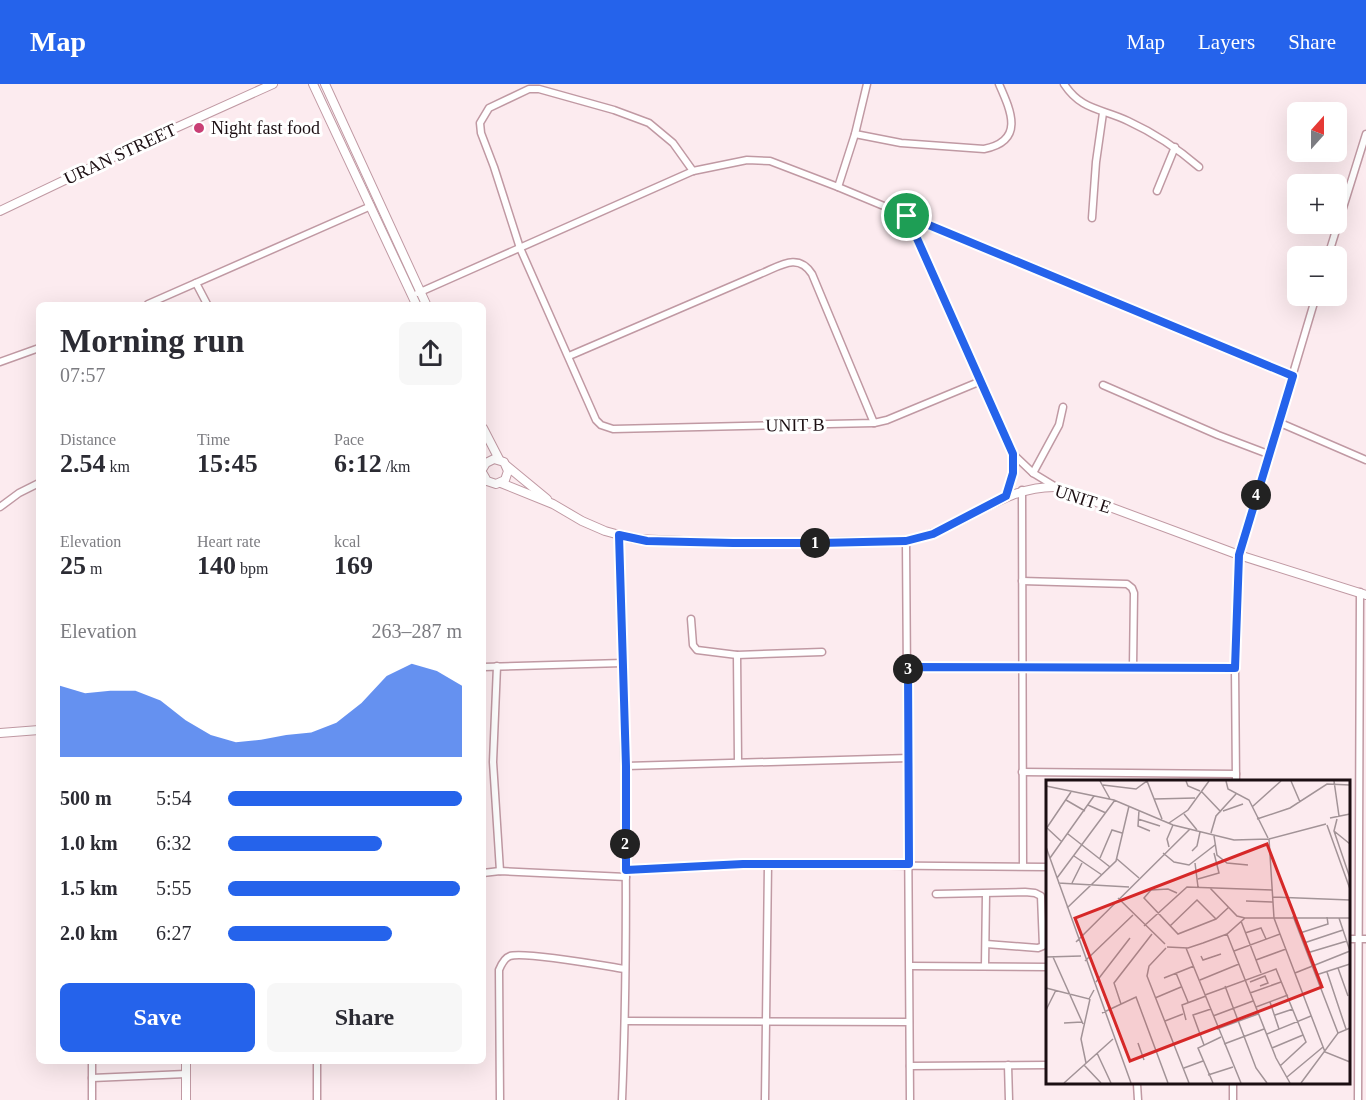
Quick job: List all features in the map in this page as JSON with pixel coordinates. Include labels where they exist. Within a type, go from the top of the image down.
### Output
[{"type":"street","name":"URAN STREET","points":[[0,211],[273,84]]},
{"type":"street","points":[[313,84],[415,302]]},
{"type":"street","points":[[325,84],[425,302]]},
{"type":"street","points":[[838,187],[855,134],[867,84]]},
{"type":"street","points":[[855,134],[901,143],[984,149],[1001,145],[1012,126],[1011,112],[999,84]]},
{"type":"street","points":[[1064,84],[1079,102],[1125,120],[1175,147],[1199,167]]},
{"type":"street","points":[[693,171],[673,143],[649,123],[614,110],[539,89],[529,89],[489,108],[480,123],[481,133],[520,248],[569,356],[760,274],[792,261],[800,262],[806,264],[812,274],[874,423]]},
{"type":"street","points":[[1092,218],[1096,162],[1103,113]]},
{"type":"street","points":[[1331,246],[1366,134]]},
{"type":"street","points":[[1157,190],[1175,147]]},
{"type":"street","points":[[412,296],[693,171],[747,160],[770,161],[838,187],[1293,376]]},
{"type":"street","points":[[153,302],[371,206]]},
{"type":"street","points":[[907,216],[1013,454],[1033,473],[1056,487]]},
{"type":"street","points":[[196,283],[206,302]]},
{"type":"street","points":[[1236,780],[1235,668],[1239,555],[1313,306]]},
{"type":"street","points":[[0,362],[36,349]]},
{"type":"street","name":"UNIT B","points":[[569,356],[596,420],[601,425],[613,429],[874,423],[981,381]]},
{"type":"street","points":[[1103,385],[1268,454]]},
{"type":"street","points":[[1033,473],[1059,425],[1063,407]]},
{"type":"street","points":[[1278,422],[1366,460]]},
{"type":"street","points":[[486,434],[499,459],[553,504]]},
{"type":"street","points":[[1006,496],[1013,473],[1013,454]]},
{"type":"street","points":[[486,464],[492,459],[499,459]]},
{"type":"street","points":[[486,486],[497,484],[507,476],[507,466]]},
{"type":"street","points":[[486,479],[553,504]]},
{"type":"street","points":[[0,507],[19,493],[36,484]]},
{"type":"street","name":"UNIT E","points":[[553,504],[582,521],[619,535],[647,541],[820,543],[906,541],[933,534],[1022,490],[1056,487],[1239,555],[1363,593]]},
{"type":"street","points":[[1022,490],[1023,866]]},
{"type":"street","points":[[619,535],[626,766],[626,969],[622,1100]]},
{"type":"street","points":[[906,541],[910,1100]]},
{"type":"street","points":[[1022,581],[1127,584],[1134,593],[1133,667]]},
{"type":"street","points":[[1358,1100],[1363,852],[1363,593]]},
{"type":"street","points":[[691,619],[693,645],[697,650],[737,655],[822,652]]},
{"type":"street","points":[[737,655],[738,761]]},
{"type":"street","points":[[486,667],[623,663]]},
{"type":"street","points":[[497,666],[493,762],[500,871]]},
{"type":"street","points":[[908,667],[1235,668]]},
{"type":"street","points":[[0,733],[36,730]]},
{"type":"street","points":[[626,766],[738,761],[909,758]]},
{"type":"street","points":[[486,762],[493,762]]},
{"type":"street","points":[[1022,772],[1236,774]]},
{"type":"street","points":[[765,1100],[768,864]]},
{"type":"street","points":[[486,873],[626,874],[768,864],[1046,867]]},
{"type":"street","points":[[936,894],[1025,892],[1041,896],[1043,946],[1038,948],[986,944]]},
{"type":"street","points":[[985,966],[986,894]]},
{"type":"street","points":[[500,1100],[499,970],[503,961],[510,956],[527,956],[626,969]]},
{"type":"street","points":[[910,966],[1046,967]]},
{"type":"street","points":[[1358,1011],[1366,1012]]},
{"type":"street","points":[[625,1021],[909,1022]]},
{"type":"street","points":[[92,1064],[92,1100]]},
{"type":"street","points":[[186,1064],[186,1100]]},
{"type":"street","points":[[317,1064],[317,1100]]},
{"type":"street","points":[[1008,1065],[1009,1100]]},
{"type":"street","points":[[910,1066],[1046,1065]]},
{"type":"street","points":[[92,1078],[186,1074]]},
{"type":"street","points":[[1137,1085],[1138,1100]]},
{"type":"place","name":"Night fast food","points":[[199,128]]},
{"type":"route","points":[[907,216],[1293,376],[1239,555],[1235,668],[908,667],[909,864],[743,864],[626,870],[626,766],[619,535],[647,541],[733,543],[906,541],[933,534],[1006,496],[1013,473],[1013,454],[907,216]]}]
